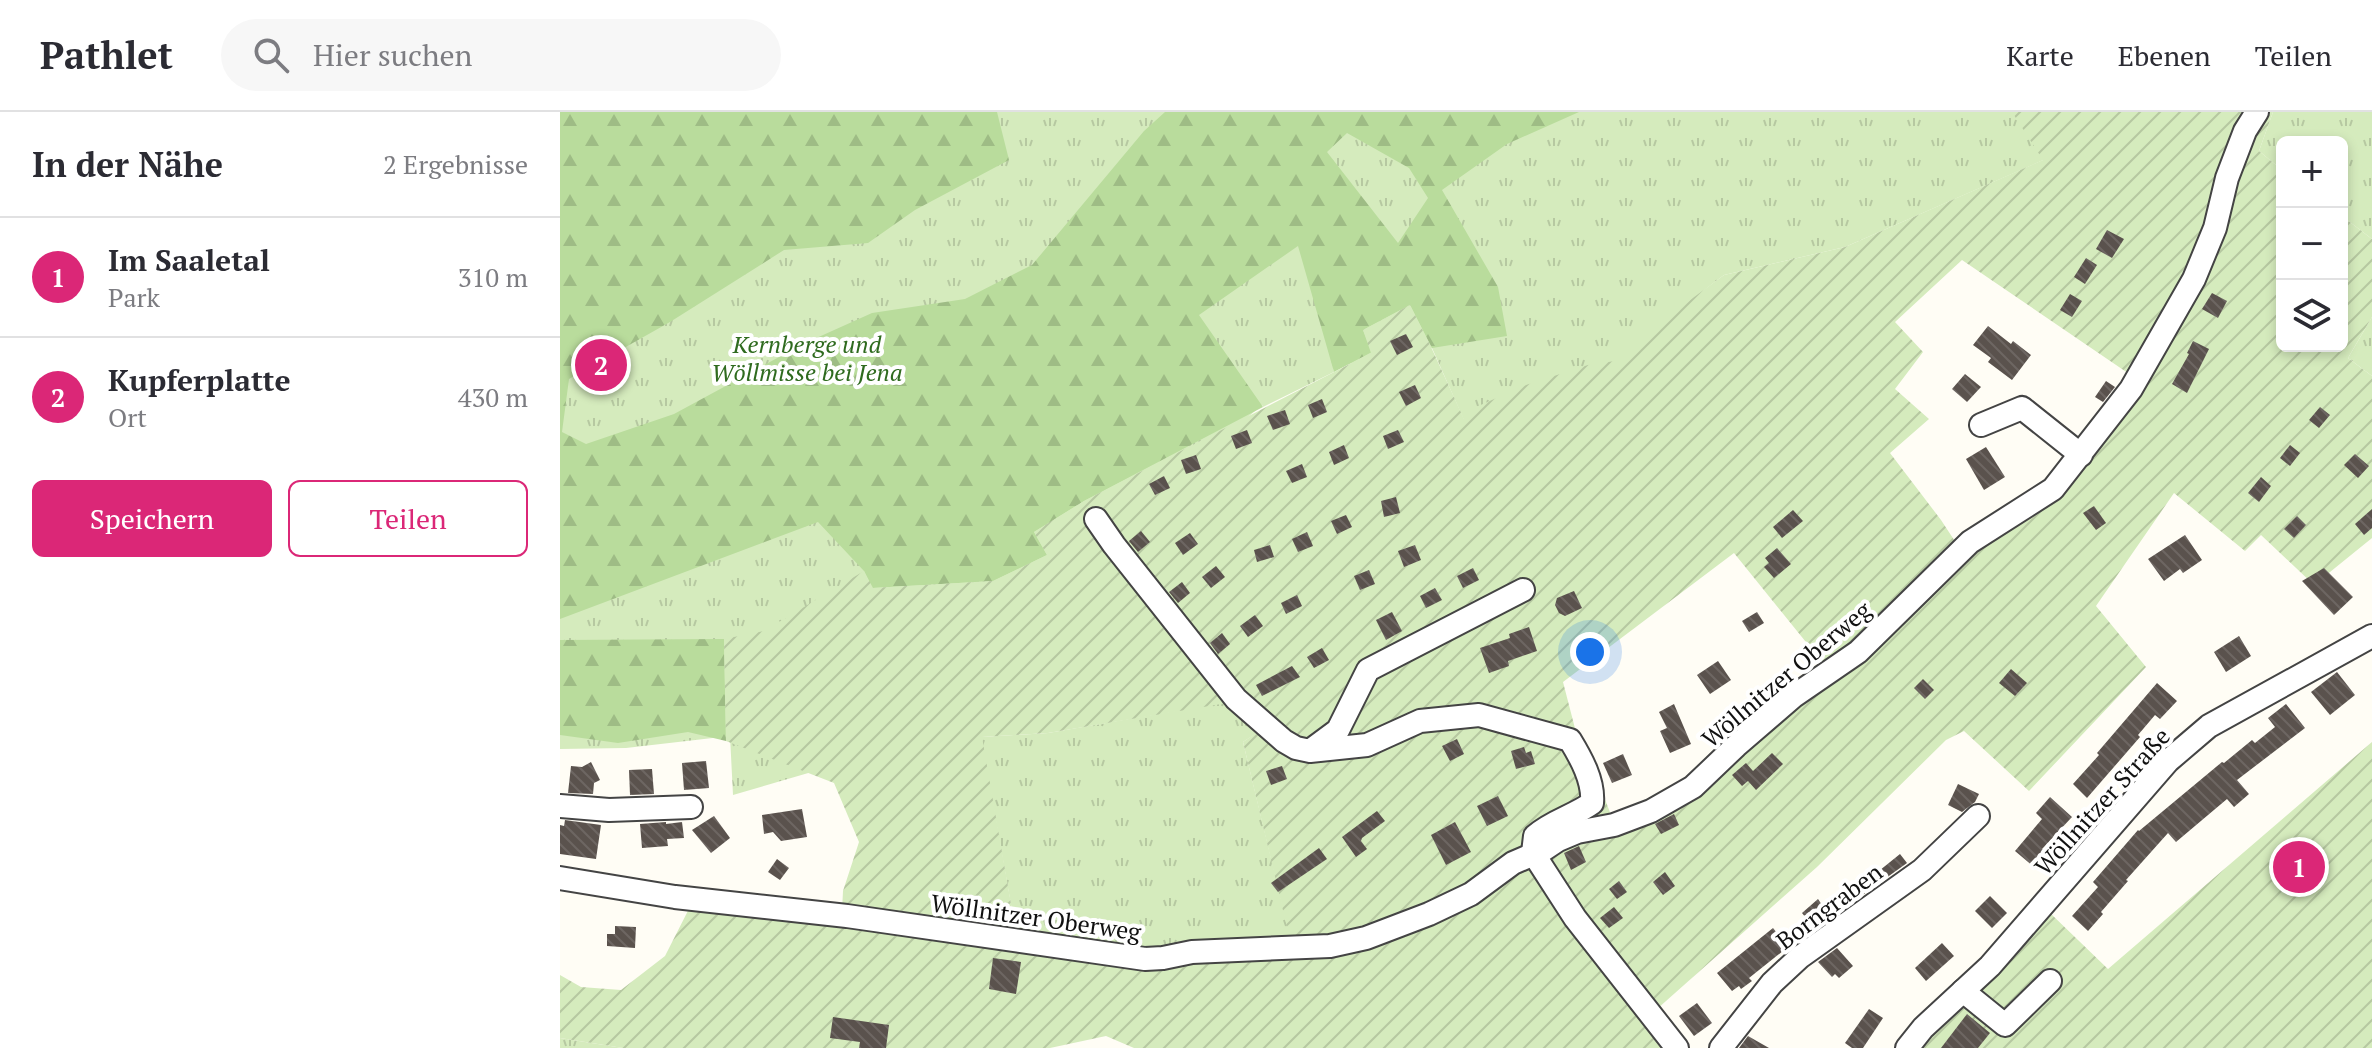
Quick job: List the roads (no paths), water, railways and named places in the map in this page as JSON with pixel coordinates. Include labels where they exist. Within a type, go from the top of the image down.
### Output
[{"type":"street","name":"Wöllnitzer Oberweg","points":[[560,878],[675,897],[847,916],[1145,959],[1192,952],[1330,946],[1366,938],[1429,914],[1471,894],[1513,863],[1533,853],[1577,832],[1614,825],[1651,811],[1693,787],[1794,696],[1858,652],[1970,542],[2053,489],[2131,389],[2194,279],[2215,228],[2227,178],[2245,131],[2257,112]]},
{"type":"street","points":[[1981,425],[2022,408],[2081,455]]},
{"type":"street","points":[[1096,519],[1236,699],[1284,741],[1310,751],[1338,730],[1368,670],[1523,590]]},
{"type":"street","name":"Wöllnitzer Straße","points":[[1907,1048],[1923,1028],[1990,966],[2168,761],[2209,726],[2372,636]]},
{"type":"street","name":"Wöllnitzer Oberweg","points":[[1310,751],[1367,745],[1420,721],[1479,715],[1570,740],[1581,758],[1593,794],[1592,803],[1547,826],[1535,836],[1533,853]]},
{"type":"street","points":[[560,806],[609,810],[691,807]]},
{"type":"street","name":"Borngraben","points":[[1721,1048],[1772,983],[1800,957],[1922,870],[1978,816]]},
{"type":"street","points":[[1533,853],[1575,918],[1677,1048]]},
{"type":"street","points":[[1963,991],[2005,1025],[2050,981]]},
{"type":"place","name":"Kupferplatte","points":[[601,365]]},
{"type":"place","name":"Im Saaletal","points":[[2299,867]]},
{"type":"park label","name":"Kernberge und Wöllmisse bei Jena","points":[[807,358]]}]
